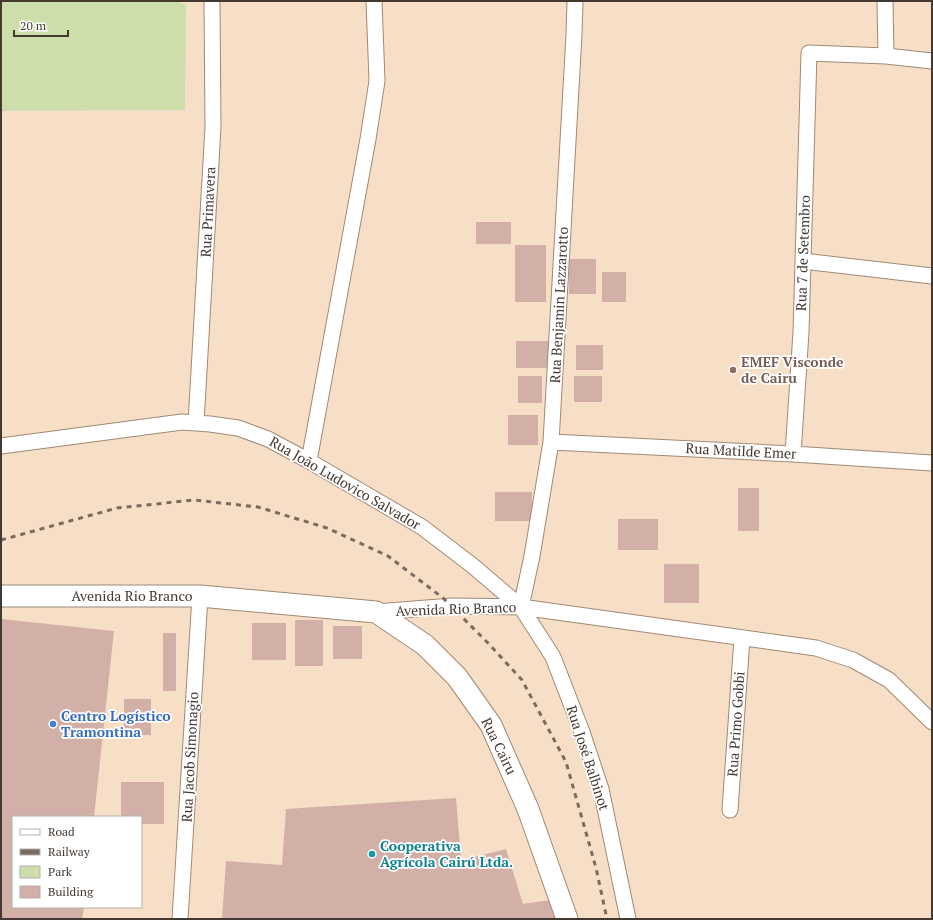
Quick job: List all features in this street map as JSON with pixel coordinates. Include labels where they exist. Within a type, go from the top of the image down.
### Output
[{"type":"street","name":"Rua Primavera","points":[[196,423],[213,127],[212,1]]},
{"type":"street","points":[[309,461],[368,139],[376,81],[374,1]]},
{"type":"street","name":"Rua Benjamin Lazzarotto","points":[[520,607],[532,556],[551,442],[575,1]]},
{"type":"street","points":[[885,1],[886,56],[932,61]]},
{"type":"street","name":"Rua 7 de Setembro","points":[[793,454],[801,332],[809,52],[886,56]]},
{"type":"street","points":[[803,261],[932,276]]},
{"type":"street","name":"Rua João Ludovico Salvador","points":[[1,446],[182,422],[238,428],[268,439],[309,461],[422,527],[473,566],[520,607]]},
{"type":"street","name":"Rua Matilde Emer","points":[[551,442],[793,454],[932,463]]},
{"type":"street","name":"Avenida Rio Branco","points":[[1,596],[200,596],[376,612],[452,606],[520,607],[816,648],[853,660],[889,680],[932,722]]},
{"type":"street","name":"Rua Jacob Simonagio","points":[[180,919],[200,596]]},
{"type":"street","name":"Rua José Balbinot","points":[[520,607],[553,657],[582,732],[601,789],[628,919]]},
{"type":"street","name":"Rua Cairu","points":[[376,612],[426,645],[457,677],[491,725],[528,809],[567,919]]},
{"type":"street","name":"Rua Primo Gobbi","points":[[730,810],[742,638]]},
{"type":"green space","points":[[1,1],[177,1],[186,5],[185,110],[1,111]]},
{"type":"building","points":[[476,222],[511,222],[511,244],[476,244]]},
{"type":"building","points":[[515,245],[546,245],[546,302],[515,302]]},
{"type":"building","points":[[569,259],[596,259],[596,294],[569,294]]},
{"type":"building","points":[[602,272],[626,272],[626,302],[602,302]]},
{"type":"building","points":[[516,341],[548,341],[548,368],[516,368]]},
{"type":"building","points":[[576,345],[603,345],[603,370],[576,370]]},
{"type":"building","points":[[518,376],[542,376],[542,403],[518,403]]},
{"type":"building","points":[[574,376],[602,376],[602,402],[574,402]]},
{"type":"building","points":[[508,415],[538,415],[538,445],[508,445]]},
{"type":"building","points":[[738,488],[759,488],[759,531],[738,531]]},
{"type":"building","points":[[495,492],[532,492],[532,521],[495,521]]},
{"type":"building","points":[[618,519],[658,519],[658,550],[618,550]]},
{"type":"building","points":[[664,564],[699,564],[699,603],[664,603]]},
{"type":"building","name":"Centro Logístico Tramontina","points":[[1,619],[114,631],[94,816],[12,816],[12,908],[84,908],[82,919],[1,919]]},
{"type":"building","points":[[295,620],[323,620],[323,666],[295,666]]},
{"type":"building","points":[[252,623],[286,623],[286,660],[252,660]]},
{"type":"building","points":[[333,626],[362,626],[362,659],[333,659]]},
{"type":"building","points":[[163,633],[176,633],[176,691],[163,691]]},
{"type":"building","points":[[124,699],[151,699],[151,735],[124,735]]},
{"type":"building","points":[[121,782],[164,782],[164,824],[142,824],[142,816],[121,816]]},
{"type":"building","name":"Cooperativa Agrícola Cairú Ltda.","points":[[456,798],[461,860],[506,849],[523,904],[556,899],[561,919],[222,919],[226,861],[282,865],[286,809]]},
{"type":"railway","points":[[1,540],[117,508],[194,500],[258,507],[327,528],[388,556],[443,598],[522,680],[566,762],[596,868],[607,919]]},
{"type":"place","name":"EMEF Visconde de Cairu","points":[[733,370]]},
{"type":"place","name":"Centro Logístico Tramontina","points":[[53,724]]},
{"type":"place","name":"Cooperativa Agrícola Cairú Ltda.","points":[[372,854]]}]
